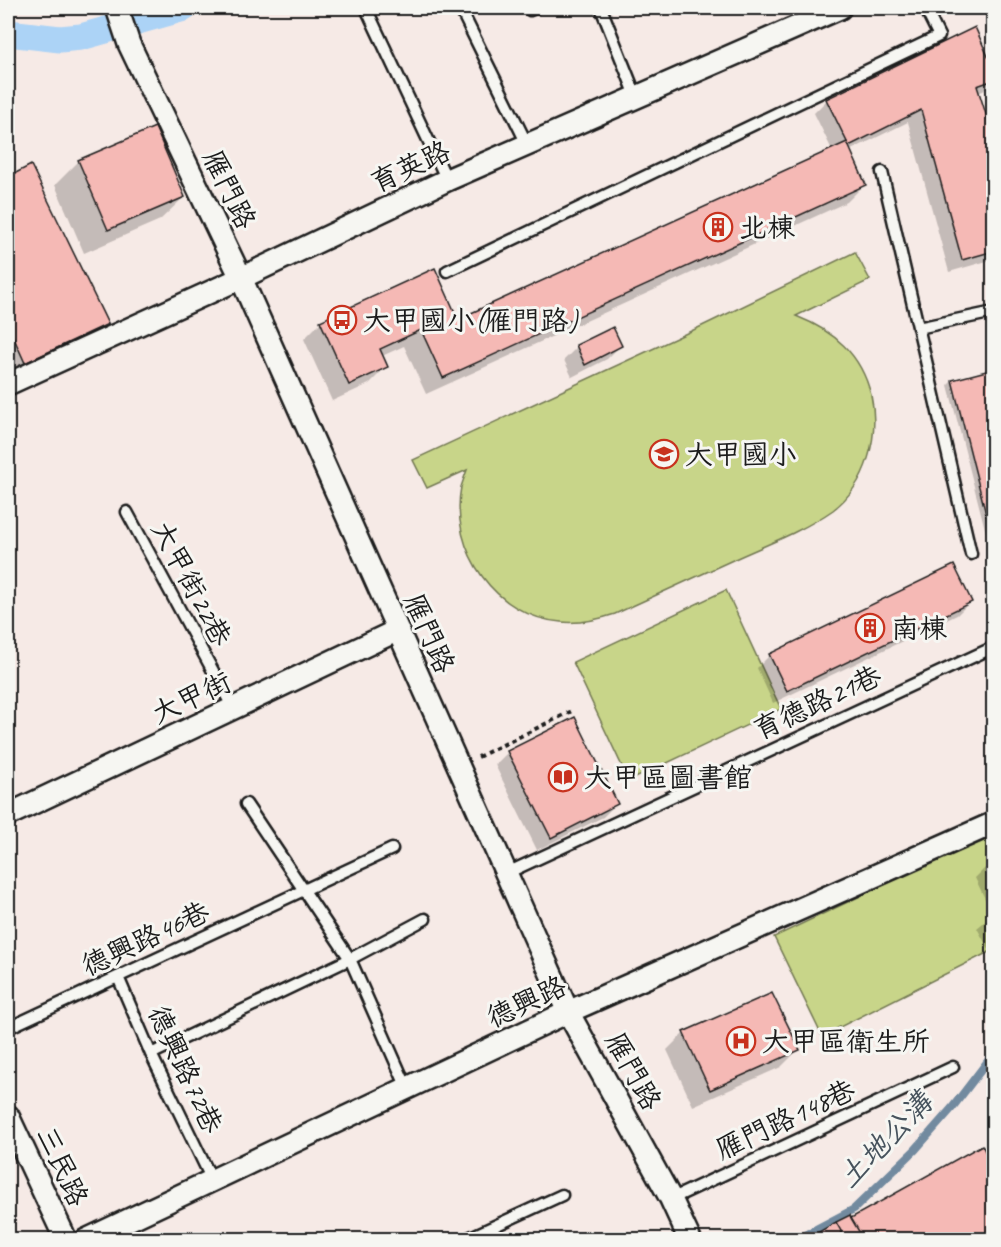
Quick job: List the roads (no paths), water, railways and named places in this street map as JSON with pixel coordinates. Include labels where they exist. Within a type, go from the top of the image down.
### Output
[{"type":"street","name":"育英路","points":[[8,384],[241,278],[447,180],[837,8]]},
{"type":"street","name":"雁門路","points":[[118,10],[129,44],[241,278],[568,1011],[671,1199],[690,1239]]},
{"type":"street","name":"大甲街","points":[[8,815],[398,630]]},
{"type":"street","name":"德興路","points":[[86,1239],[568,1011],[993,823]]},
{"type":"street","name":"三民路","points":[[8,1116],[66,1239]]},
{"type":"lane","points":[[366,8],[447,180]]},
{"type":"lane","points":[[460,8],[527,144]]},
{"type":"lane","points":[[601,8],[636,96]]},
{"type":"lane","points":[[447,272],[939,36],[925,8]]},
{"type":"lane","points":[[882,172],[971,554]]},
{"type":"lane","points":[[918,328],[993,312]]},
{"type":"lane","name":"大甲街22巷","points":[[127,512],[233,708]]},
{"type":"lane","name":"育德路21巷","points":[[507,873],[993,647]]},
{"type":"lane","points":[[246,804],[350,959],[407,1088]]},
{"type":"lane","name":"德興路46巷","points":[[8,1028],[392,849]]},
{"type":"lane","points":[[151,1054],[350,959],[425,919]]},
{"type":"lane","name":"德興路72巷","points":[[118,977],[151,1054],[212,1180]]},
{"type":"lane","name":"雁門路148巷","points":[[671,1199],[953,1067]]},
{"type":"lane","points":[[464,1239],[562,1195]]},
{"type":"waterway","points":[[8,33],[60,39],[81,37],[184,8]]},
{"type":"waterway","name":"土地公溝","points":[[795,1240],[854,1209],[915,1150],[952,1108],[994,1053]]},
{"type":"place","name":"北棟","points":[[718,227]]},
{"type":"place","name":"大甲國小(雁門路)","points":[[342,320]]},
{"type":"place","name":"大甲國小","points":[[664,454]]},
{"type":"place","name":"南棟","points":[[870,628]]},
{"type":"place","name":"大甲區圖書館","points":[[563,777]]},
{"type":"place","name":"大甲區衛生所","points":[[741,1041]]}]
